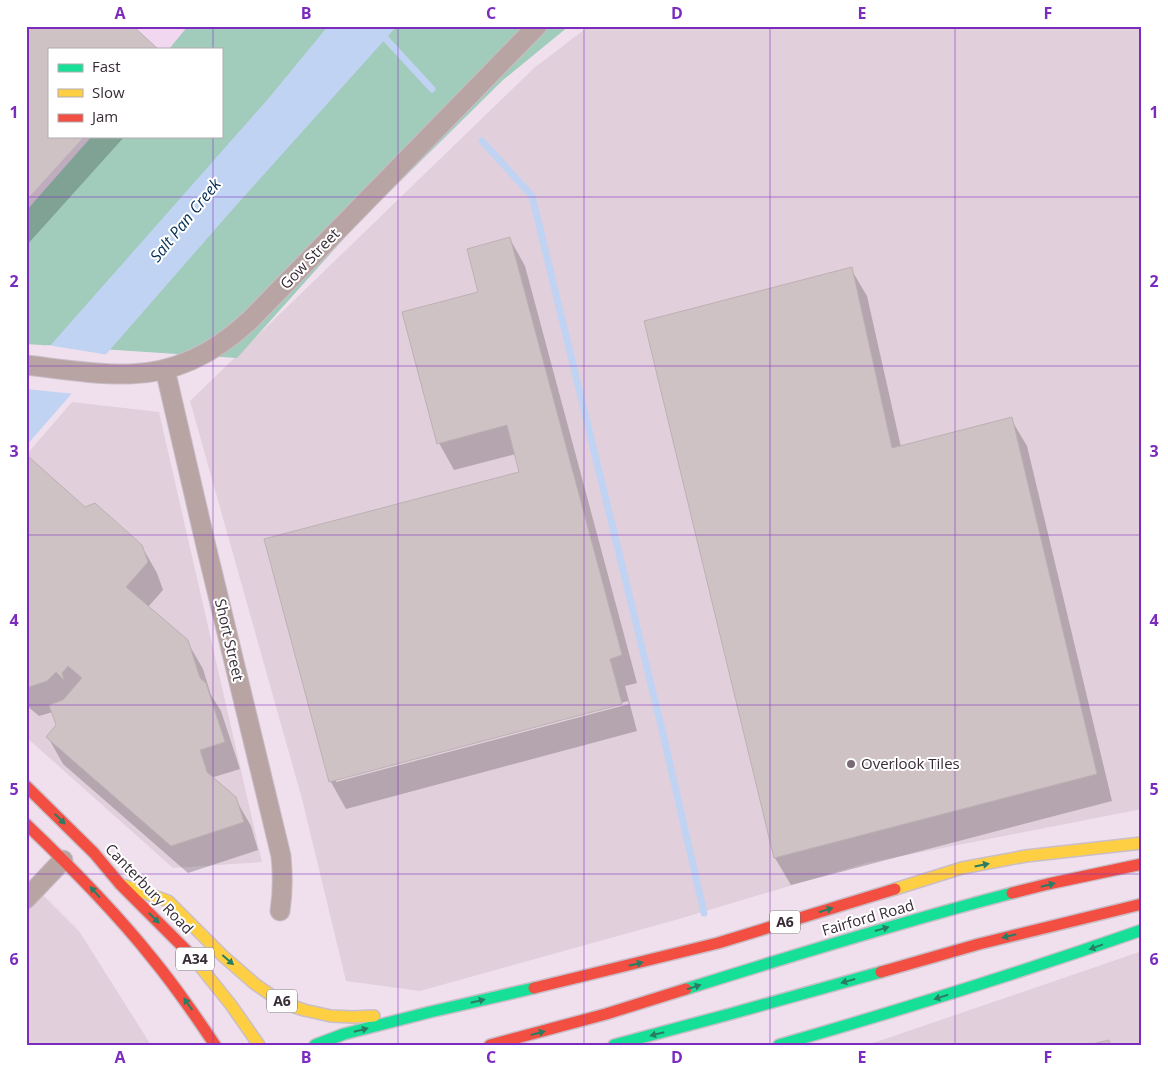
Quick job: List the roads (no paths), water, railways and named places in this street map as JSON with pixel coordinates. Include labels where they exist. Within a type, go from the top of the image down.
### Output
[{"type":"highway","name":"Canterbury Road","points":[[26,786],[94,853],[120,884],[194,958],[232,1005],[259,1045]]},
{"type":"highway","name":"A34","points":[[26,824],[101,899],[150,955],[215,1045]]},
{"type":"highway","name":"A6","points":[[315,1045],[344,1034],[430,1012],[718,943],[962,868],[1026,856],[1142,843]]},
{"type":"highway","name":"Fairford Road","points":[[490,1045],[606,1014],[769,962],[967,905],[1048,884],[1142,864]]},
{"type":"highway","name":"A6","points":[[120,884],[168,902],[223,956],[255,984],[292,1006],[331,1016],[353,1017],[430,1012]]},
{"type":"highway","points":[[614,1045],[739,1012],[979,944],[1142,904]]},
{"type":"highway","points":[[778,1045],[1057,961],[1142,930]]},
{"type":"street","name":"Gow Street","points":[[26,365],[104,373],[145,373],[192,360],[217,348],[239,331],[537,26]]},
{"type":"street","name":"Short Street","points":[[165,369],[281,856],[283,893],[280,912]]},
{"type":"street","points":[[26,899],[63,860]]},
{"type":"water","name":"Salt Pan Creek","points":[[328,26],[397,26],[232,210],[26,446],[26,373],[268,99]]},
{"type":"waterway","points":[[374,26],[432,89]]},
{"type":"waterway","points":[[482,141],[532,196],[663,734],[704,913]]},
{"type":"place","name":"Overlook Tiles","points":[[851,764]]}]
